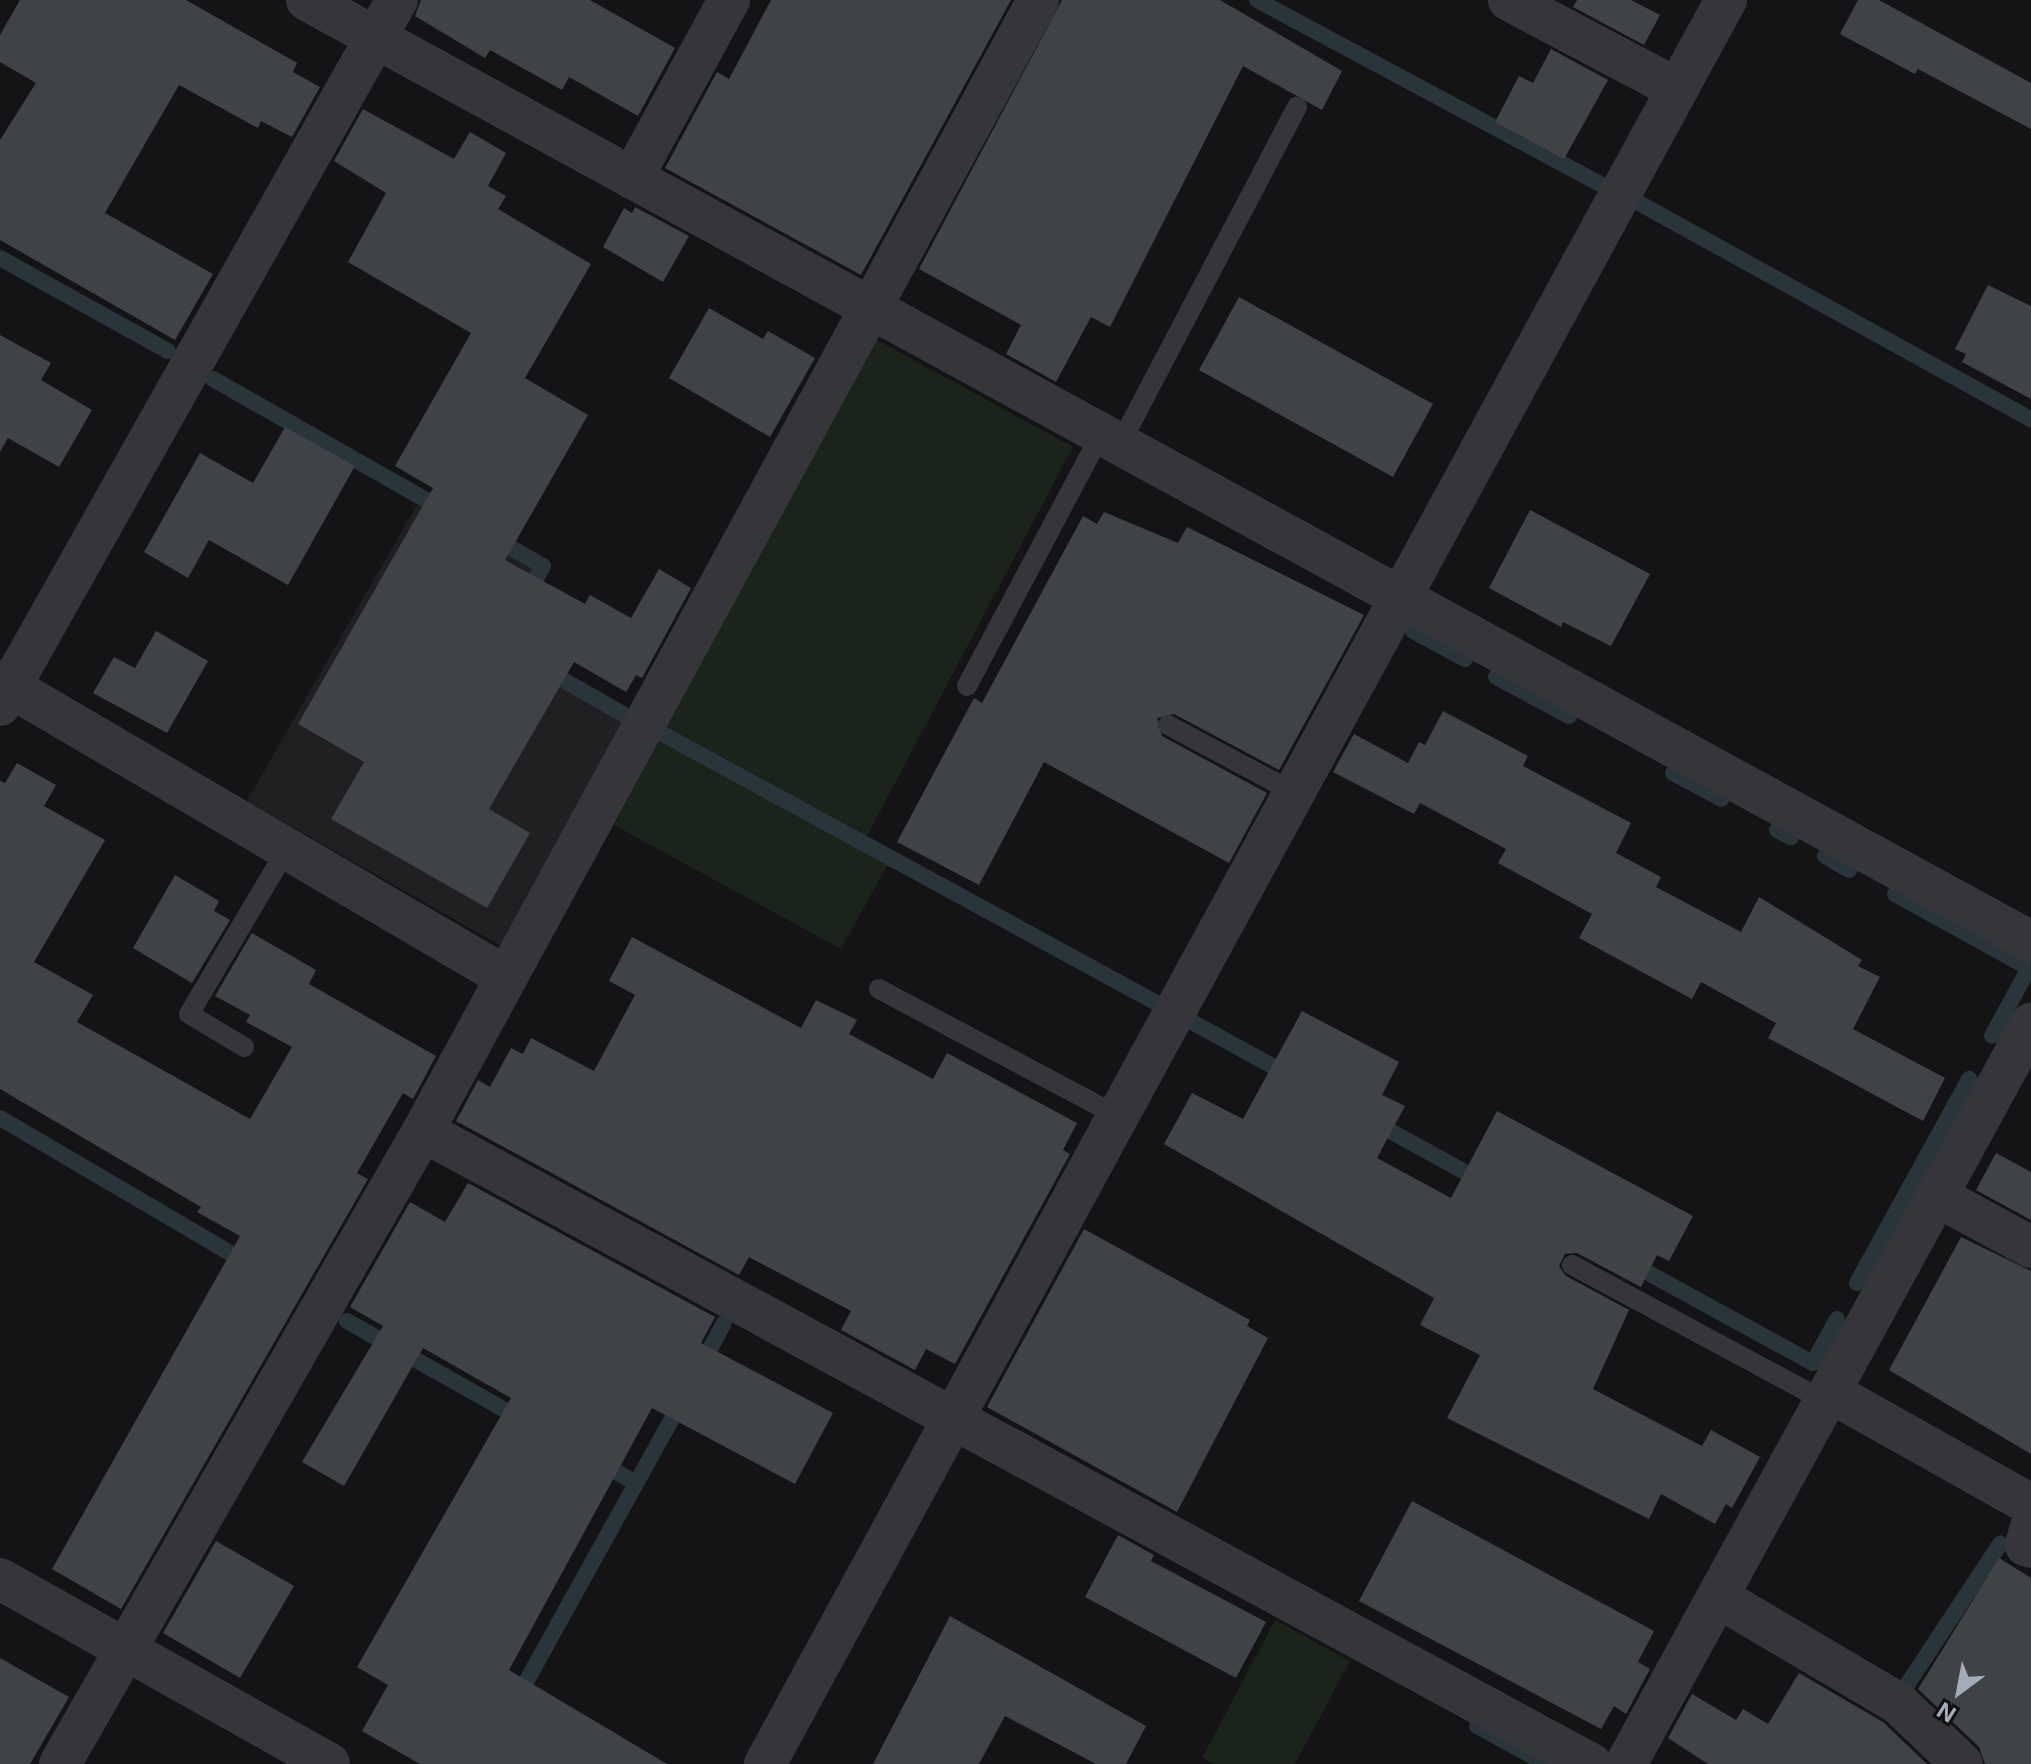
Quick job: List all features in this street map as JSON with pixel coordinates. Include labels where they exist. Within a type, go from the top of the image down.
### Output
[{"type":"street","points":[[307,0],[2031,942]]},
{"type":"street","points":[[397,0],[3,691],[287,849],[506,977]]},
{"type":"street","points":[[632,178],[729,0]]},
{"type":"street","points":[[60,1764],[423,1131],[1038,0]]},
{"type":"street","points":[[1509,0],[1677,89]]},
{"type":"street","points":[[765,1764],[1726,0]]},
{"type":"street","points":[[1626,1764],[2031,1024]]},
{"type":"street","points":[[423,1131],[1591,1764]]},
{"type":"street","points":[[1937,1196],[2031,1247]]},
{"type":"street","points":[[1827,1396],[2031,1505]]},
{"type":"street","points":[[2031,1527],[2026,1545],[2031,1547]]},
{"type":"street","points":[[0,1579],[126,1653],[329,1764]]},
{"type":"street","points":[[1718,1597],[1898,1703],[1962,1764]]},
{"type":"lane","points":[[967,686],[1297,107]]},
{"type":"lane","points":[[1168,725],[1293,792]]},
{"type":"lane","points":[[244,1047],[189,1014],[287,849]]},
{"type":"lane","points":[[879,989],[1118,1116]]},
{"type":"lane","points":[[1572,1265],[1827,1396]]},
{"type":"shaded area","points":[[877,340],[1073,447],[867,836],[660,723],[866,343]]},
{"type":"shaded area","points":[[419,501],[535,568],[492,645],[628,723],[501,946],[247,801]]},
{"type":"shaded area","points":[[661,737],[889,862],[841,949],[614,825]]},
{"type":"shaded area","points":[[1275,1620],[1350,1661],[1295,1764],[1214,1764],[1202,1758]]},
{"type":"building","points":[[20,0],[186,0],[297,63],[293,72],[320,87],[292,137],[261,121],[258,128],[179,85],[105,213],[213,274],[175,340],[0,240],[0,140],[36,83],[0,62],[0,35]]},
{"type":"building","points":[[421,0],[590,0],[675,48],[638,116],[569,77],[562,90],[490,50],[485,58],[415,16]]},
{"type":"building","points":[[771,0],[1011,0],[861,275],[665,168],[717,72],[729,79]]},
{"type":"building","points":[[1062,0],[1220,0],[1342,71],[1322,110],[1243,66],[1110,327],[1091,317],[1056,382],[1006,354],[1021,325],[919,269]]},
{"type":"building","points":[[1577,0],[1631,0],[1660,15],[1644,45],[1573,7]]},
{"type":"building","points":[[1858,0],[1879,0],[2031,83],[2031,129],[1918,69],[1915,74],[1840,34]]},
{"type":"building","points":[[1551,49],[1608,80],[1564,159],[1495,122],[1519,76],[1533,83]]},
{"type":"building","points":[[363,109],[454,159],[470,132],[506,153],[488,186],[506,196],[498,209],[591,264],[525,378],[588,415],[505,560],[585,604],[590,595],[631,618],[659,569],[691,588],[642,678],[636,675],[626,692],[574,662],[489,809],[530,833],[487,908],[331,819],[364,762],[298,724],[433,488],[395,466],[471,333],[348,262],[386,193],[334,161]]},
{"type":"building","points":[[635,207],[689,236],[663,282],[603,247],[624,208],[632,213]]},
{"type":"building","points":[[1988,285],[2031,306],[2031,399],[1962,362],[1966,354],[1955,349]]},
{"type":"building","points":[[1239,297],[1433,404],[1393,477],[1199,370]]},
{"type":"building","points":[[709,308],[763,339],[768,331],[815,358],[770,437],[669,378]]},
{"type":"building","points":[[0,335],[51,363],[41,380],[92,410],[59,467],[8,438],[0,452]]},
{"type":"building","points":[[285,427],[355,466],[288,585],[209,540],[188,578],[144,552],[200,453],[253,483]]},
{"type":"building","points":[[1530,510],[1650,574],[1611,646],[1563,622],[1561,627],[1489,588]]},
{"type":"building","points":[[1104,512],[1178,543],[1187,527],[1364,615],[1279,770],[1174,714],[1157,718],[1162,736],[1267,793],[1229,863],[1044,762],[979,885],[897,842],[974,698],[982,703],[1083,516],[1097,524]]},
{"type":"building","points":[[156,631],[208,661],[167,733],[93,693],[114,657],[135,668]]},
{"type":"building","points":[[1443,711],[1528,756],[1523,766],[1631,823],[1616,853],[1661,877],[1656,887],[1741,932],[1759,897],[1862,960],[1858,966],[1880,977],[1853,1029],[1945,1078],[1923,1121],[1768,1038],[1776,1023],[1701,982],[1692,999],[1579,938],[1592,914],[1498,863],[1506,849],[1420,803],[1414,814],[1333,772],[1354,734],[1408,763],[1419,742],[1425,745]]},
{"type":"building","points":[[17,763],[56,785],[44,806],[105,840],[34,962],[93,995],[77,1022],[250,1119],[292,1047],[246,1022],[250,1015],[215,996],[252,933],[316,970],[309,984],[436,1056],[413,1099],[403,1093],[357,1173],[368,1179],[121,1609],[52,1569],[240,1236],[197,1212],[201,1207],[0,1089],[0,781],[5,783]]},
{"type":"building","points":[[175,875],[219,901],[214,911],[230,920],[192,983],[133,948]]},
{"type":"building","points":[[632,937],[801,1028],[816,1000],[857,1020],[849,1034],[933,1079],[947,1053],[1077,1123],[1063,1150],[1070,1154],[955,1364],[926,1349],[915,1370],[841,1330],[851,1311],[749,1257],[739,1275],[456,1121],[478,1080],[490,1087],[511,1048],[523,1054],[531,1038],[594,1071],[635,995],[609,981]]},
{"type":"building","points":[[1302,1011],[1399,1062],[1382,1095],[1405,1106],[1377,1158],[1451,1198],[1497,1111],[1693,1216],[1669,1261],[1657,1255],[1641,1287],[1577,1253],[1565,1254],[1559,1266],[1566,1276],[1629,1310],[1593,1389],[1702,1446],[1711,1430],[1760,1457],[1732,1508],[1726,1504],[1715,1524],[1661,1494],[1649,1519],[1447,1418],[1480,1355],[1420,1325],[1434,1298],[1164,1144],[1192,1093],[1243,1119]]},
{"type":"building","points":[[1996,1153],[2031,1172],[2031,1220],[1976,1190]]},
{"type":"building","points":[[468,1183],[715,1317],[701,1343],[833,1413],[795,1484],[652,1408],[509,1670],[667,1764],[420,1764],[362,1731],[388,1685],[357,1667],[511,1398],[423,1348],[344,1486],[302,1462],[383,1326],[350,1307],[410,1202],[445,1222]]},
{"type":"building","points":[[1084,1229],[1250,1320],[1247,1326],[1268,1338],[1177,1512],[987,1407]]},
{"type":"building","points":[[1961,1237],[2031,1271],[2031,1454],[1889,1370]]},
{"type":"building","points":[[1412,1501],[1654,1631],[1638,1662],[1650,1669],[1626,1714],[1614,1706],[1601,1729],[1359,1601]]},
{"type":"building","points":[[1118,1535],[1154,1555],[1151,1561],[1266,1622],[1236,1678],[1085,1597]]},
{"type":"building","points":[[216,1541],[294,1586],[240,1678],[163,1633]]},
{"type":"building","points":[[1999,1558],[2031,1578],[2031,1764],[1985,1764],[1979,1747],[1918,1689]]},
{"type":"building","points":[[950,1616],[1146,1726],[1126,1764],[1096,1764],[1005,1716],[979,1764],[873,1764]]},
{"type":"building","points":[[0,1658],[69,1697],[30,1764],[0,1764]]},
{"type":"building","points":[[1799,1673],[1883,1722],[1927,1764],[1708,1764],[1668,1738],[1692,1694],[1736,1720],[1743,1709],[1768,1724]]},
{"type":"waterway","points":[[1257,0],[1602,185]]},
{"type":"waterway","points":[[1639,203],[2031,419]]},
{"type":"waterway","points":[[0,258],[168,351]]},
{"type":"waterway","points":[[213,379],[444,510]]},
{"type":"waterway","points":[[496,539],[543,566],[527,595]]},
{"type":"waterway","points":[[1413,631],[1465,659]]},
{"type":"waterway","points":[[544,669],[630,718]]},
{"type":"waterway","points":[[1496,677],[1569,716]]},
{"type":"waterway","points":[[663,734],[1164,1007]]},
{"type":"waterway","points":[[1673,773],[1722,799]]},
{"type":"waterway","points":[[1777,830],[1791,837]]},
{"type":"waterway","points":[[1825,856],[1849,870]]},
{"type":"waterway","points":[[1895,894],[2029,968],[1992,1036]]},
{"type":"waterway","points":[[1192,1022],[1289,1075]]},
{"type":"waterway","points":[[1857,1283],[1969,1079]]},
{"type":"waterway","points":[[0,1118],[249,1264]]},
{"type":"waterway","points":[[1372,1121],[1481,1181]]},
{"type":"waterway","points":[[1632,1264],[1813,1363],[1837,1319]]},
{"type":"waterway","points":[[347,1321],[523,1420]]},
{"type":"waterway","points":[[700,1367],[724,1323]]},
{"type":"waterway","points":[[516,1700],[681,1402]]},
{"type":"waterway","points":[[599,1462],[636,1483]]},
{"type":"waterway","points":[[1905,1688],[2000,1544]]},
{"type":"waterway","points":[[1477,1726],[1546,1764]]}]
